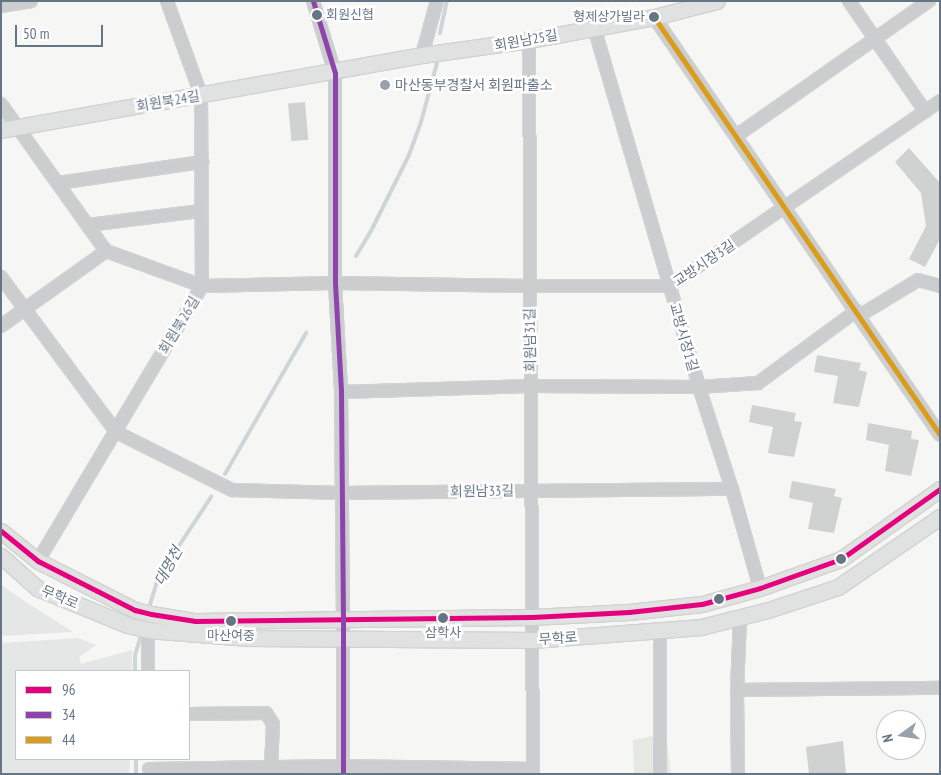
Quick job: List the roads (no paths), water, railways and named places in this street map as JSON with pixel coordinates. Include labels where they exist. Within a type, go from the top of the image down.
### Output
[{"type":"main road","name":"회원남25길","points":[[335,73],[422,55],[530,40],[654,17],[717,1]]},
{"type":"main road","name":"회원북24길","points":[[1,130],[335,73]]},
{"type":"main road","name":"무학로","points":[[1,531],[38,561],[135,610],[151,614],[195,621],[343,618],[532,618],[629,612],[702,604],[760,588],[841,559],[940,488]]},
{"type":"main road","name":"무학로","points":[[1,556],[37,588],[127,624],[148,630],[249,638],[533,640],[701,627],[740,618],[838,587],[940,517]]},
{"type":"street","points":[[1,6],[32,1]]},
{"type":"street","name":"회원북26길","points":[[38,561],[202,286],[201,95],[167,1]]},
{"type":"street","points":[[313,1],[335,73],[335,283],[341,392],[344,640],[343,770]]},
{"type":"street","points":[[422,55],[437,1]]},
{"type":"street","points":[[849,1],[925,112]]},
{"type":"street","points":[[736,136],[929,1]]},
{"type":"street","points":[[654,17],[940,435]]},
{"type":"street","name":"교방시장1길","points":[[594,27],[669,286],[732,489],[760,588]]},
{"type":"street","name":"회원남31길","points":[[530,40],[529,286],[532,386],[533,771]]},
{"type":"street","name":"교방시장3길","points":[[202,286],[335,283],[669,286],[786,208],[940,101]]},
{"type":"street","points":[[1,104],[106,251],[202,286]]},
{"type":"street","points":[[58,183],[202,162]]},
{"type":"street","points":[[88,225],[201,211]]},
{"type":"street","points":[[1,326],[106,251]]},
{"type":"street","points":[[1,277],[116,432]]},
{"type":"street","points":[[341,392],[532,386],[699,387],[758,382],[858,314],[918,280],[940,286]]},
{"type":"street","name":"회원남33길","points":[[116,432],[232,490],[342,493],[732,489]]},
{"type":"street","points":[[738,774],[737,690],[740,618]]},
{"type":"street","points":[[148,630],[148,670]]},
{"type":"street","points":[[660,630],[660,774]]},
{"type":"street","points":[[737,690],[940,688]]},
{"type":"street","points":[[190,714],[266,713],[273,724],[271,767]]},
{"type":"street","points":[[149,767],[533,771]]},
{"type":"waterway","points":[[440,33],[447,1]]},
{"type":"waterway","points":[[356,256],[371,231],[409,155],[421,122],[437,63]]},
{"type":"waterway","points":[[225,474],[306,333]]},
{"type":"waterway","name":"대명천","points":[[148,611],[159,576],[211,497]]},
{"type":"waterway","name":"대명천","points":[[135,670],[135,655],[142,632]]},
{"type":"waterway","name":"대명천","points":[[136,760],[136,774]]},
{"type":"place","name":"회원신협","points":[[317,15]]},
{"type":"place","name":"형제상가빌라","points":[[654,17]]},
{"type":"place","name":"마산동부경찰서 회원파출소","points":[[385,85]]},
{"type":"place","name":"삼학사","points":[[443,618]]},
{"type":"place","name":"마산여중","points":[[231,621]]}]
